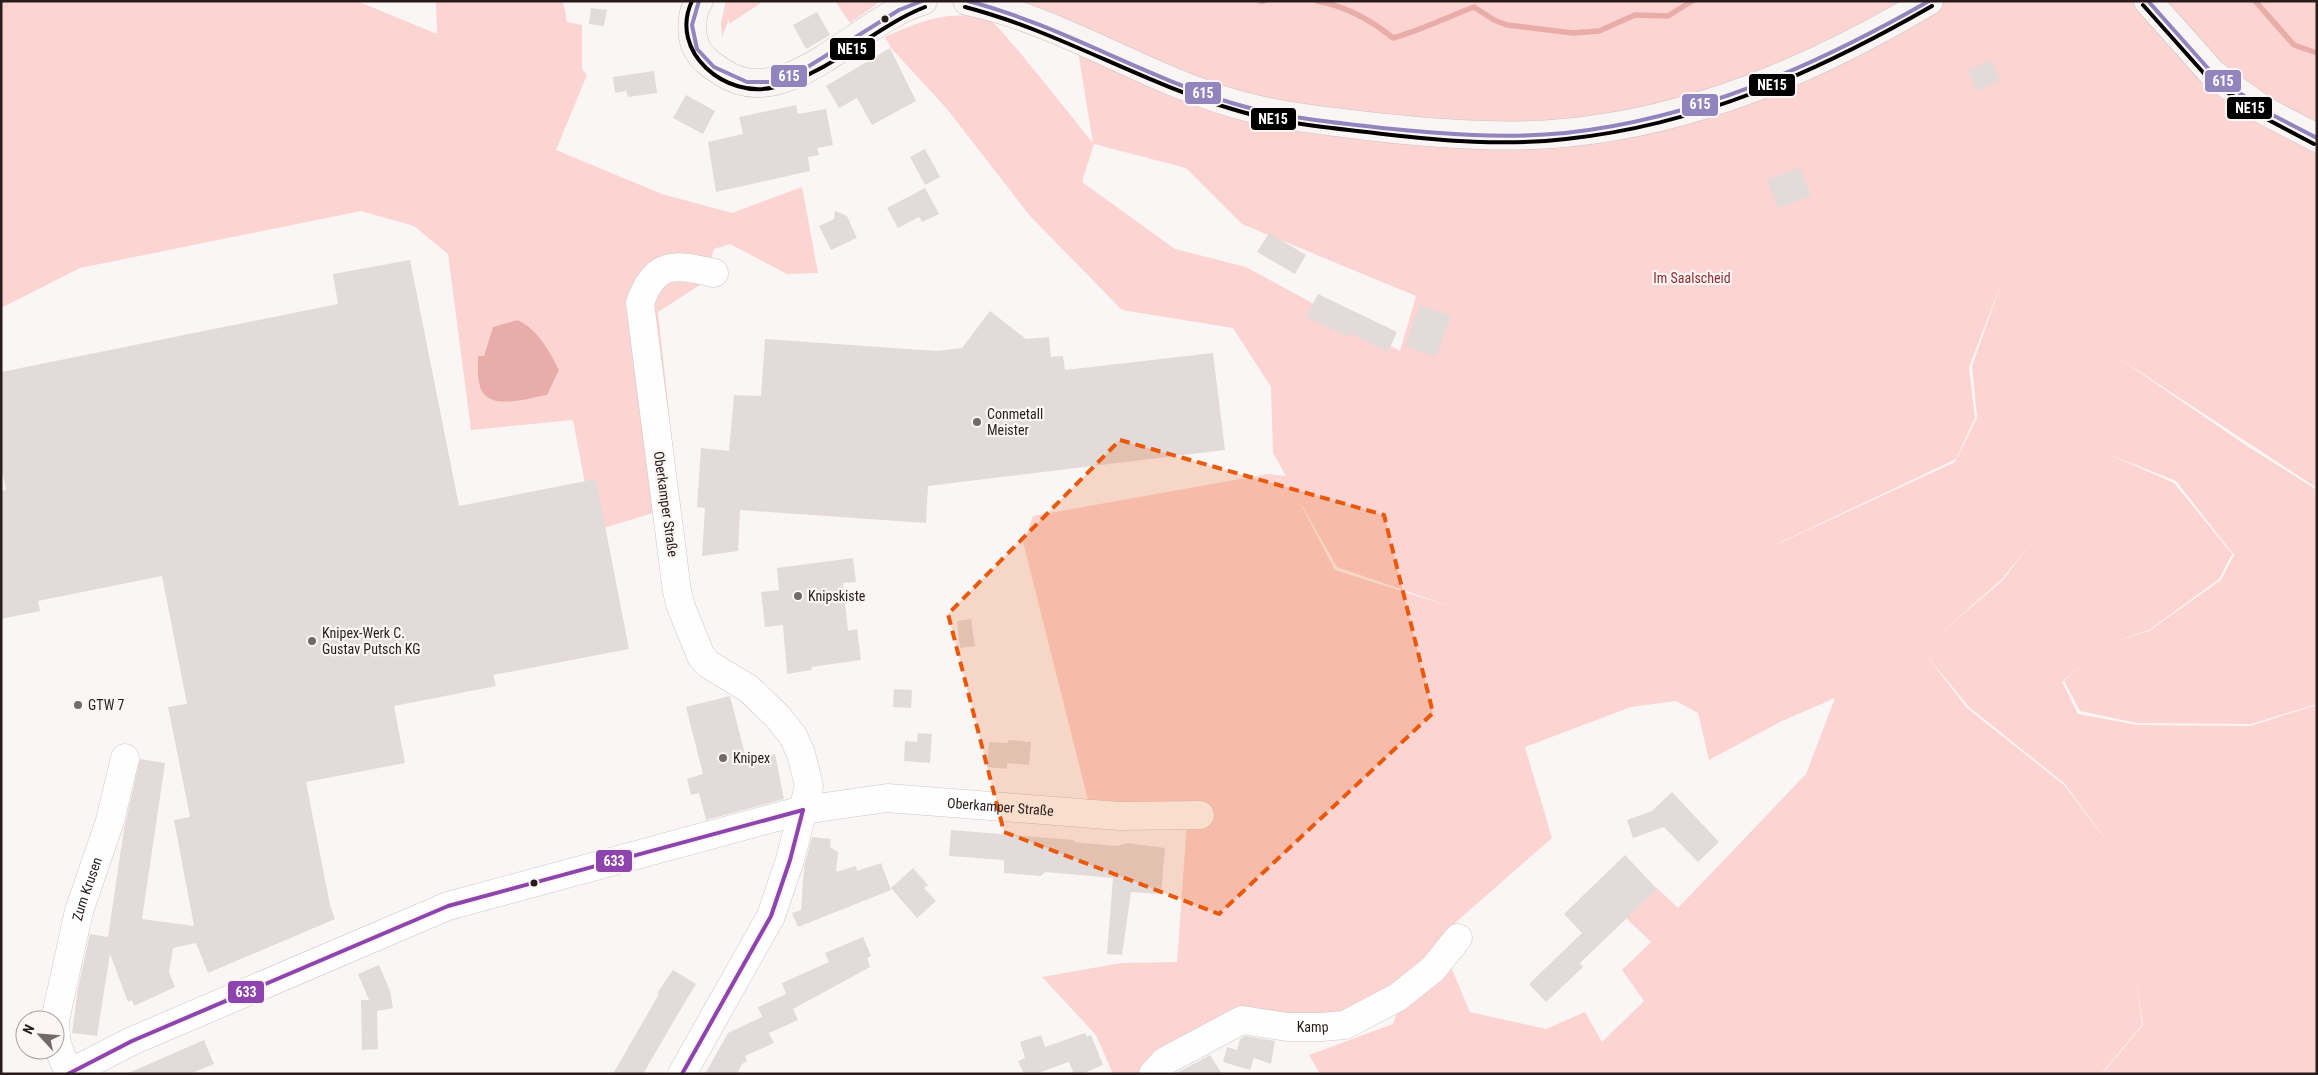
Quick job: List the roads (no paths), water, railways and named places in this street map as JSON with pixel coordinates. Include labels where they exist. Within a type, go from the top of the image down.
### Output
[{"type":"main road","points":[[700,1],[692,24],[694,43],[703,59],[728,76],[749,82],[773,82],[799,74],[889,15],[923,1]]},
{"type":"main road","points":[[966,1],[987,6],[1048,27],[1189,89],[1234,104],[1281,115],[1328,121],[1394,129],[1478,134],[1564,134],[1640,121],[1714,104],[1817,62],[1868,37],[1929,1]]},
{"type":"main road","points":[[2148,1],[2213,74],[2264,111],[2317,138]]},
{"type":"street","name":"Oberkamper Straße","points":[[714,272],[683,266],[658,273],[647,284],[640,303],[677,591],[701,656],[716,671],[749,689],[778,717],[793,736],[801,754],[809,786],[803,810]]},
{"type":"street","name":"Zum Krusen","points":[[58,1010],[79,911],[110,821],[125,758]]},
{"type":"street","name":"Oberkamper Straße","points":[[68,1073],[132,1041],[448,906],[803,810],[888,798],[1120,816],[1200,815]]},
{"type":"street","points":[[682,1074],[771,916],[790,860],[803,810]]},
{"type":"street","name":"Kamp","points":[[1152,1074],[1166,1061],[1242,1020],[1287,1027],[1322,1027],[1345,1024],[1398,997],[1433,969],[1458,938]]},
{"type":"street","name":"Zum Krusen","points":[[62,1060],[68,1073]]},
{"type":"waterway","points":[[1317,1],[1338,6],[1357,15],[1376,25],[1393,38],[1474,7],[1494,20],[1507,25],[1573,33],[1599,31],[1635,15],[1668,16],[1692,1]]},
{"type":"waterway","points":[[2255,1],[2294,45],[2317,53]]},
{"type":"place","name":"Conmetall Meister","points":[[977,422]]},
{"type":"place","name":"Knipskiste","points":[[798,596]]},
{"type":"place","name":"Knipex-Werk C. Gustav Putsch KG","points":[[312,641]]},
{"type":"place","name":"GTW 7","points":[[78,705]]},
{"type":"place","name":"Knipex","points":[[723,758]]},
{"type":"park label","name":"Im Saalscheid","points":[[1692,278]]}]
